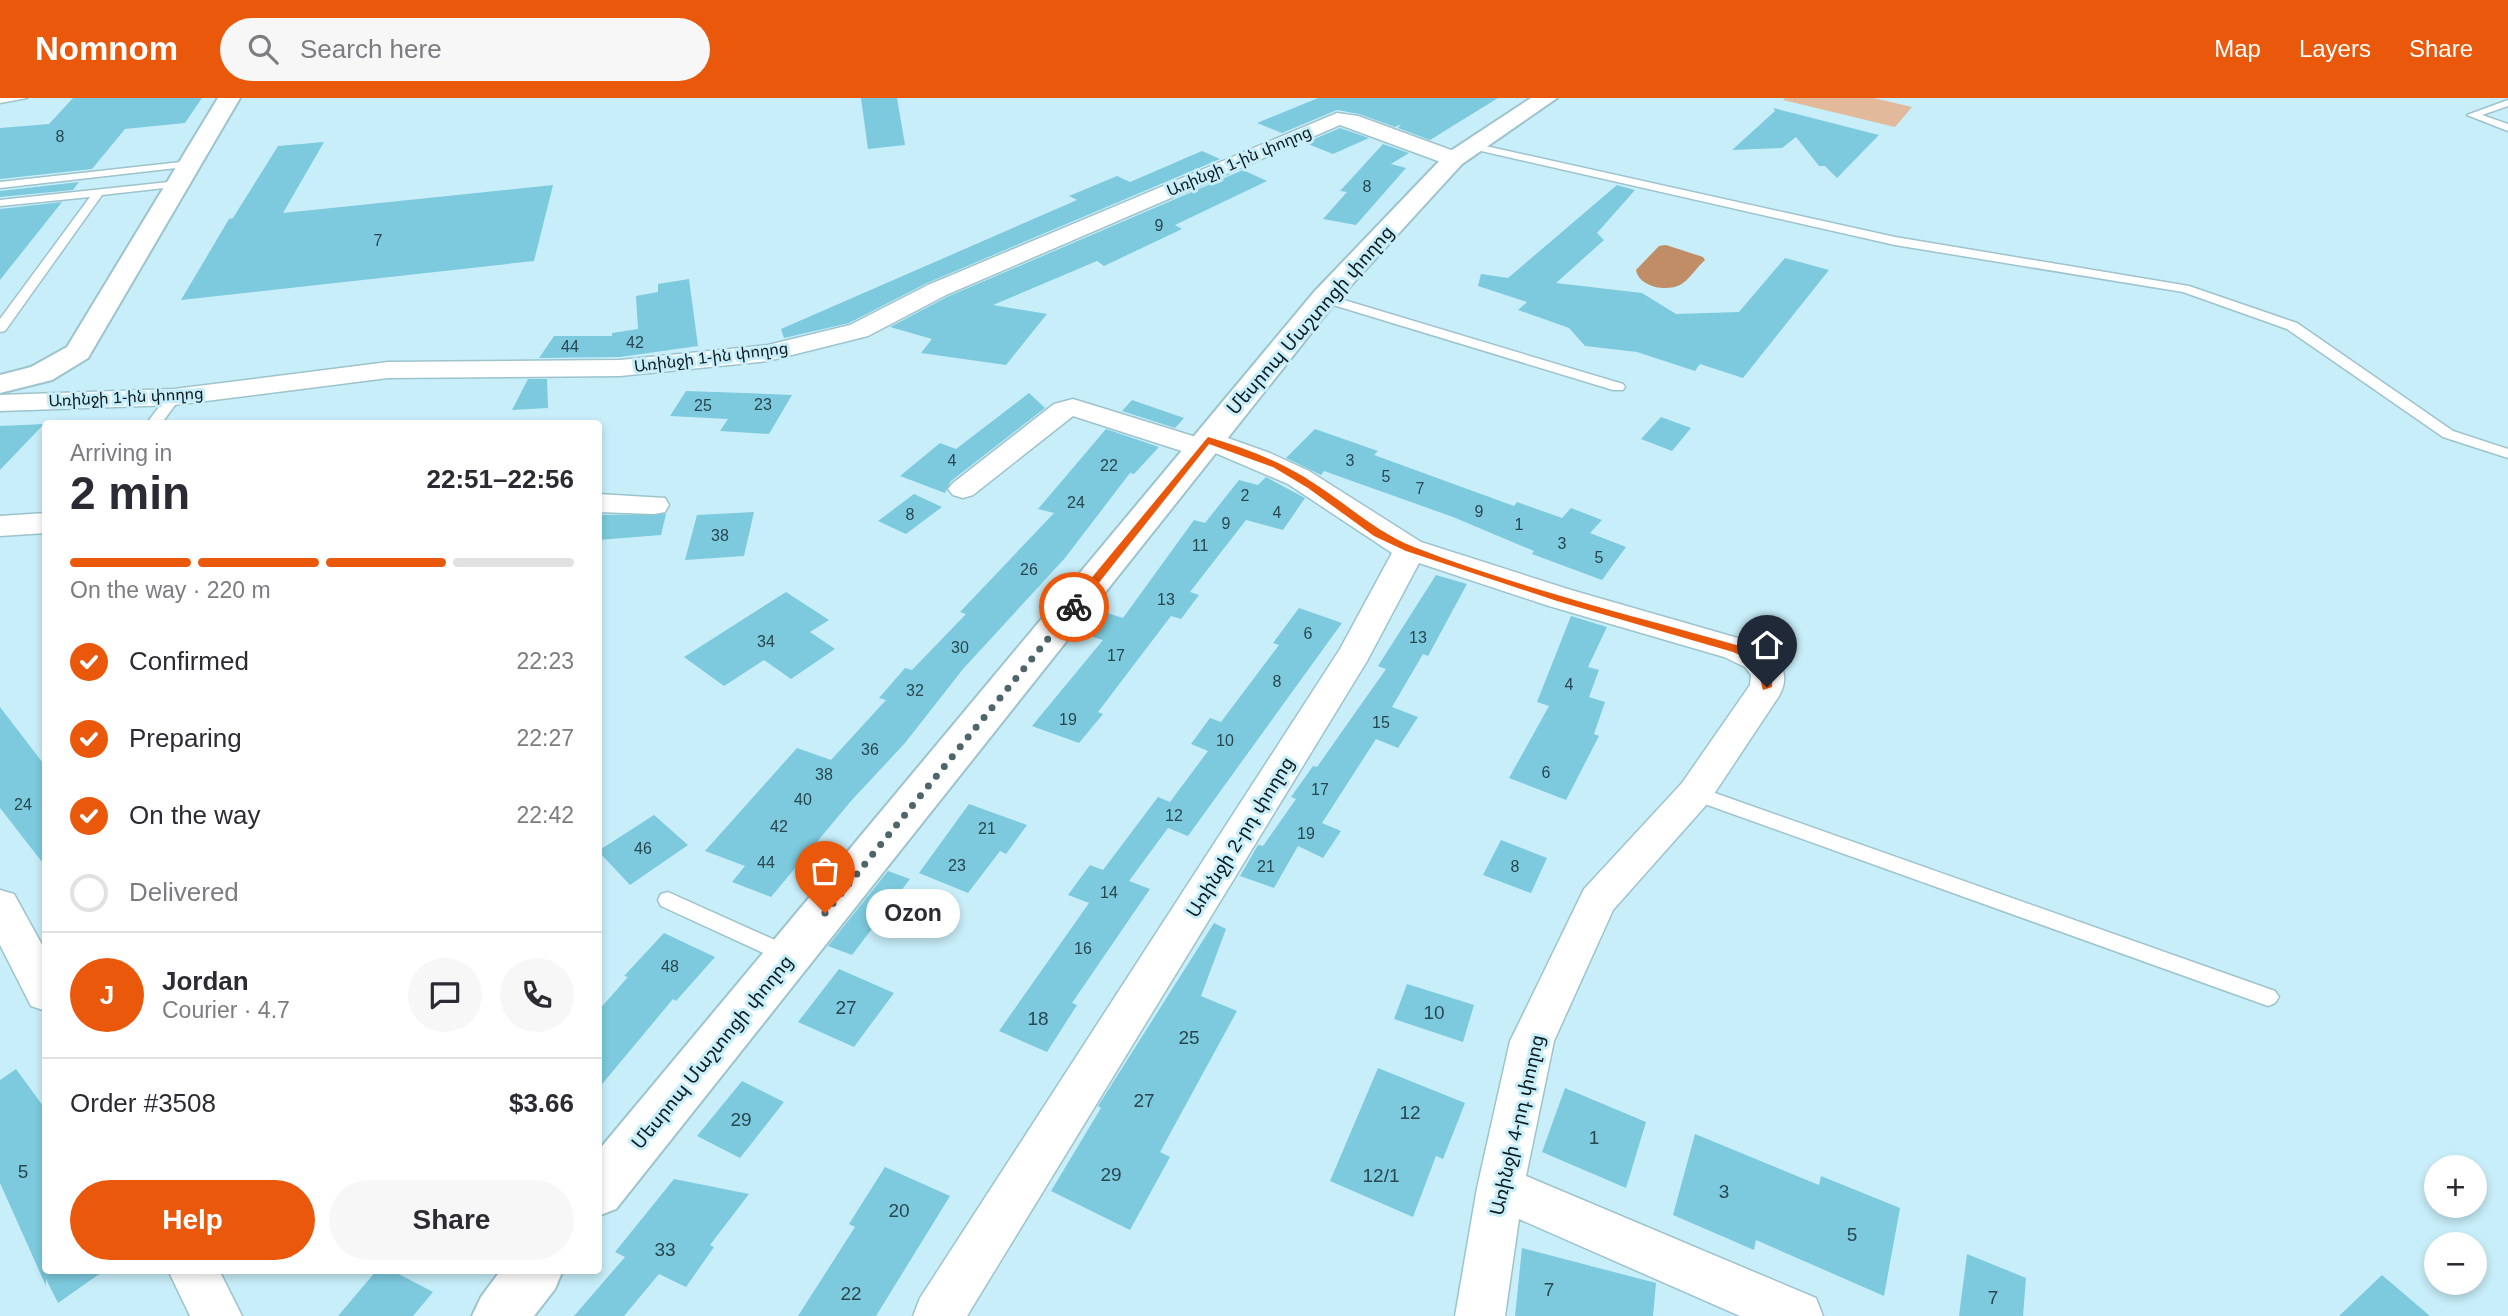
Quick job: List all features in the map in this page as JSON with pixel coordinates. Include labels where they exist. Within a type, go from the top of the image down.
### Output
[{"type":"street","points":[[0,384],[26,380],[57,368],[78,352],[229,98]]},
{"type":"street","name":"Մեսրոպ Մաշտոցի փողոց","points":[[602,1186],[1324,298],[1463,152],[1546,98]]},
{"type":"street","name":"Առինջի 1-ին փողոց","points":[[0,403],[174,397],[388,370],[620,368],[768,353],[859,331],[937,290],[1337,119],[1351,120],[1463,152]]},
{"type":"street","points":[[963,489],[1063,410],[1073,407],[1276,465],[1312,486],[1378,534],[1410,549]]},
{"type":"street","points":[[602,503],[654,505]]},
{"type":"street","points":[[0,526],[42,523]]},
{"type":"street","name":"Առինջի 4-րդ փողոց","points":[[1410,549],[1560,598],[1737,649],[1757,659],[1768,673],[1767,687],[1695,793],[1598,901],[1532,1041],[1500,1188],[1480,1316]]},
{"type":"street","name":"Առինջի 2-րդ փողոց","points":[[938,1316],[1355,653],[1410,549]]},
{"type":"street","points":[[0,906],[42,985]]},
{"type":"street","points":[[1500,1188],[1798,1316]]},
{"type":"street","points":[[194,1274],[216,1316]]},
{"type":"street","points":[[500,1316],[533,1274]]},
{"type":"lane","points":[[0,100],[22,98]]},
{"type":"lane","points":[[2508,103],[2472,115],[2508,128]]},
{"type":"lane","points":[[1463,152],[1895,241],[2185,289],[2292,326],[2448,434],[2508,454]]},
{"type":"lane","points":[[0,185],[184,174]]},
{"type":"lane","points":[[0,203],[99,192],[184,174]]},
{"type":"lane","points":[[0,328],[99,192]]},
{"type":"lane","points":[[1324,298],[1618,387]]},
{"type":"lane","points":[[156,420],[174,397]]},
{"type":"lane","points":[[1695,793],[2268,997]]},
{"type":"lane","points":[[668,900],[790,956]]},
{"type":"shaded area","points":[[1874,98],[1912,107],[1895,127],[1783,100]]},
{"type":"shaded area","points":[[1666,245],[1705,260],[1680,285],[1661,288],[1642,280],[1636,270],[1659,246]]},
{"type":"building","points":[[73,98],[202,98],[185,123],[125,129],[92,169],[0,179],[0,128],[49,124]]},
{"type":"building","points":[[861,98],[897,98],[905,145],[868,149]]},
{"type":"building","points":[[1318,98],[1498,98],[1430,140],[1398,128],[1401,124],[1395,127],[1359,114],[1337,110],[1282,133],[1257,123]]},
{"type":"building","points":[[1773,108],[1879,135],[1837,178],[1825,166],[1819,166],[1796,137],[1782,148],[1732,150],[1775,111]]},
{"type":"building","points":[[1340,128],[1369,138],[1333,154],[1305,143]]},
{"type":"building","points":[[324,142],[283,213],[553,185],[534,261],[181,300],[229,219],[233,218],[278,146]]},
{"type":"building","points":[[1383,144],[1409,153],[1391,164],[1406,168],[1356,225],[1323,219],[1347,192],[1340,191]]},
{"type":"building","points":[[1202,151],[1220,159],[927,283],[849,323],[784,338],[781,329],[1077,200],[1069,196],[1117,176],[1130,182]]},
{"type":"building","points":[[1243,170],[1267,181],[1175,225],[1182,229],[1104,266],[1097,261],[993,305],[1047,314],[1006,365],[921,353],[932,339],[890,327],[947,297]]},
{"type":"building","points":[[79,182],[73,190],[0,197],[0,191]]},
{"type":"building","points":[[1617,185],[1635,190],[1597,233],[1604,240],[1556,283],[1642,293],[1676,314],[1739,312],[1785,258],[1829,270],[1743,378],[1700,364],[1695,371],[1637,352],[1585,346],[1569,328],[1518,310],[1527,302],[1478,286],[1481,274],[1508,278]]},
{"type":"building","points":[[62,202],[0,280],[0,209]]},
{"type":"building","points":[[689,279],[698,346],[620,357],[539,358],[554,336],[612,336],[612,333],[638,329],[636,296],[658,292],[658,284]]},
{"type":"building","points":[[528,379],[547,379],[548,408],[512,410]]},
{"type":"building","points":[[686,391],[792,395],[769,434],[720,431],[728,419],[670,416]]},
{"type":"building","points":[[1029,393],[1045,408],[951,481],[945,493],[900,476],[940,443],[956,449]]},
{"type":"building","points":[[1132,400],[1184,418],[1175,428],[1122,411]]},
{"type":"building","points":[[1661,417],[1691,428],[1672,451],[1641,439]]},
{"type":"building","points":[[42,424],[0,470],[0,426]]},
{"type":"building","points":[[1106,429],[1159,447],[1134,474],[1130,473],[1065,558],[963,669],[905,743],[851,801],[771,897],[732,882],[745,866],[705,851],[797,748],[831,760],[886,700],[879,698],[905,668],[912,670],[966,614],[960,612],[1054,513],[1038,509]]},
{"type":"building","points":[[1315,429],[1378,451],[1374,455],[1514,506],[1517,502],[1562,518],[1571,508],[1602,520],[1590,533],[1626,547],[1602,580],[1532,554],[1534,551],[1453,517],[1324,471],[1321,475],[1286,458]]},
{"type":"building","points":[[1266,477],[1305,498],[1283,530],[1246,520],[1190,592],[1199,595],[1181,619],[1171,616],[1098,712],[1103,714],[1079,743],[1032,726],[1103,640],[1077,632],[1095,609],[1123,618],[1194,520],[1205,523],[1239,480],[1258,485]]},
{"type":"building","points":[[914,494],[942,507],[906,534],[878,521]]},
{"type":"building","points":[[754,512],[744,556],[685,560],[697,515]]},
{"type":"building","points":[[666,514],[661,535],[602,540],[602,515]]},
{"type":"building","points":[[1436,575],[1467,584],[1428,656],[1423,654],[1392,707],[1418,717],[1398,748],[1376,739],[1322,823],[1341,831],[1323,858],[1298,846],[1274,888],[1240,876],[1258,845],[1263,846],[1296,799],[1291,797],[1313,766],[1317,767],[1386,669],[1378,666]]},
{"type":"building","points":[[786,592],[829,620],[810,632],[835,649],[791,679],[764,660],[724,686],[684,657]]},
{"type":"building","points":[[1299,608],[1342,623],[1188,836],[1168,828],[1129,881],[1150,889],[1072,1003],[1077,1005],[1047,1052],[999,1031],[1089,903],[1068,895],[1090,865],[1103,870],[1158,797],[1170,802],[1208,751],[1191,744],[1210,718],[1221,722],[1279,645],[1273,643]]},
{"type":"building","points":[[1571,616],[1607,627],[1588,667],[1599,670],[1589,697],[1605,702],[1594,734],[1599,736],[1566,800],[1509,778],[1549,706],[1537,702]]},
{"type":"building","points":[[0,707],[42,762],[42,862],[0,808]]},
{"type":"building","points":[[969,804],[1027,825],[1006,854],[1000,851],[968,893],[919,873]]},
{"type":"building","points":[[654,815],[688,845],[630,885],[602,855],[602,848]]},
{"type":"building","points":[[1501,840],[1547,858],[1531,893],[1483,875]]},
{"type":"building","points":[[888,871],[910,879],[852,955],[828,946]]},
{"type":"building","points":[[1214,923],[1226,929],[1201,996],[1237,1011],[1160,1152],[1170,1157],[1130,1230],[1051,1191],[1101,1108],[1098,1106]]},
{"type":"building","points":[[664,933],[715,957],[676,1001],[673,999],[602,1084],[602,1006],[628,977],[624,976]]},
{"type":"building","points":[[839,969],[894,993],[854,1047],[798,1022]]},
{"type":"building","points":[[1407,984],[1474,1005],[1463,1042],[1394,1019]]},
{"type":"building","points":[[1378,1068],[1465,1103],[1443,1159],[1436,1156],[1413,1217],[1330,1181]]},
{"type":"building","points":[[16,1069],[42,1105],[42,1274],[99,1274],[58,1303],[46,1279],[46,1286],[0,1183],[0,1080]]},
{"type":"building","points":[[742,1081],[784,1102],[740,1158],[697,1136]]},
{"type":"building","points":[[1565,1088],[1646,1122],[1626,1188],[1542,1152]]},
{"type":"building","points":[[1695,1134],[1819,1185],[1821,1176],[1900,1208],[1884,1296],[1756,1240],[1754,1250],[1673,1215]]},
{"type":"building","points":[[885,1167],[950,1196],[876,1316],[798,1316],[855,1227],[849,1224]]},
{"type":"building","points":[[674,1179],[749,1194],[710,1245],[714,1247],[686,1287],[659,1274],[624,1316],[574,1316],[625,1257],[615,1252]]},
{"type":"building","points":[[1522,1248],[1656,1283],[1653,1316],[1515,1316]]},
{"type":"building","points":[[1967,1254],[2026,1278],[2023,1316],[1959,1316]]},
{"type":"building","points":[[374,1274],[399,1274],[433,1292],[413,1316],[338,1316]]},
{"type":"building","points":[[2382,1275],[2430,1316],[2339,1316]]},
{"type":"way so far","points":[[825,913],[1074,607]]},
{"type":"place","name":"Ozon","points":[[825,913]]},
{"type":"route","points":[[1074,607],[1208,440],[1276,465],[1312,486],[1378,534],[1410,549],[1560,598],[1737,649],[1757,659],[1768,673],[1767,687]]}]
